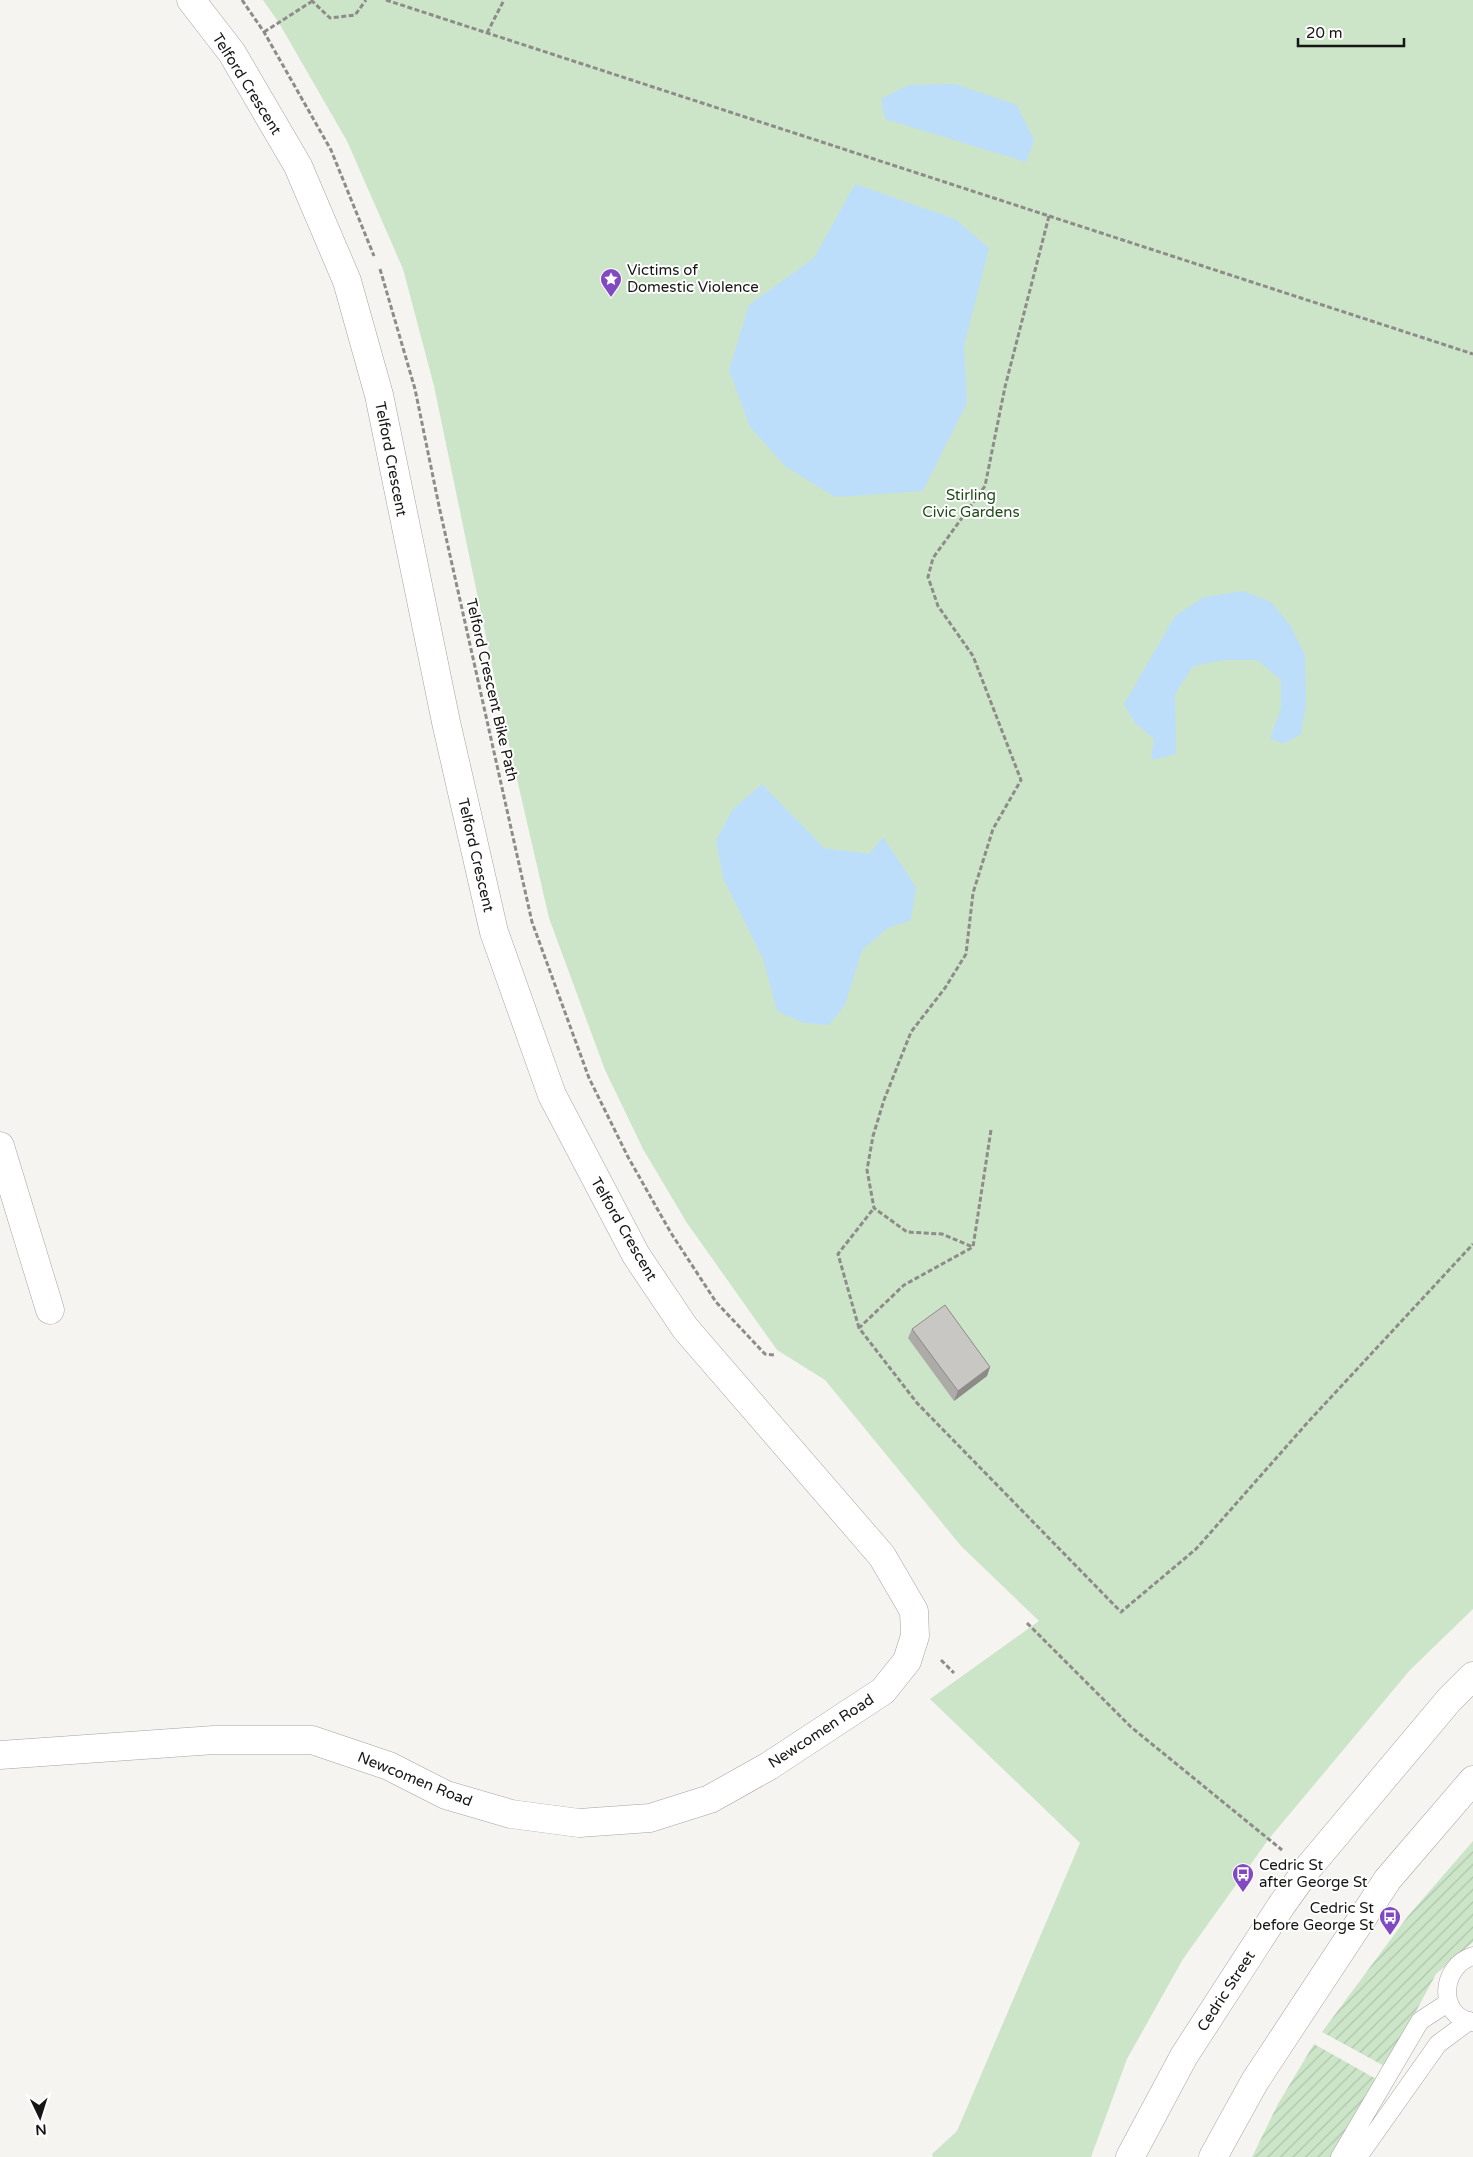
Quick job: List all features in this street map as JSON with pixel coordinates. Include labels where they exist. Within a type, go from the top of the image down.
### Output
[{"type":"street","name":"Telford Crescent","points":[[191,0],[232,53],[298,166],[347,281],[379,394],[446,722],[494,932],[552,1095],[636,1255],[685,1328],[882,1556],[914,1612],[914,1636]]},
{"type":"street","points":[[0,1146],[50,1310]]},
{"type":"street","name":"Newcomen Road","points":[[0,1755],[214,1740],[312,1740],[389,1766],[446,1795],[511,1814],[579,1823],[650,1818],[710,1799],[769,1766],[883,1691],[907,1661],[914,1636]]},
{"type":"street","name":"Cedric Street","points":[[1130,2157],[1184,2056],[1281,1906],[1308,1868],[1436,1715],[1473,1676]]},
{"type":"street","points":[[1213,2157],[1255,2081],[1388,1879],[1473,1780]]},
{"type":"lane","points":[[1358,2157],[1438,2044],[1471,2022],[1457,2014],[1449,2002],[1446,1988],[1450,1974],[1458,1963],[1473,1956]]},
{"type":"lane","points":[[1340,2157],[1420,2021],[1449,2002]]},
{"type":"path","name":"Telford Crescent Bike Path","points":[[242,0],[264,32],[331,150],[382,274],[415,389],[439,506],[532,922],[589,1078],[628,1158],[672,1233],[716,1302],[765,1354],[774,1355]]},
{"type":"path","points":[[264,32],[311,1],[330,18],[355,15],[366,0]]},
{"type":"path","points":[[386,0],[1473,354]]},
{"type":"path","points":[[486,33],[504,0]]},
{"type":"path","points":[[973,1246],[942,1234],[907,1232],[874,1208],[867,1170],[873,1136],[884,1100],[911,1032],[945,988],[966,954],[973,893],[993,829],[1021,780],[973,656],[938,606],[928,577],[933,558],[985,486],[1005,387],[1049,216]]},
{"type":"path","points":[[973,1246],[991,1130]]},
{"type":"path","points":[[874,1208],[838,1254],[859,1328],[917,1403],[1121,1612],[1196,1548],[1308,1422],[1473,1244]]},
{"type":"path","points":[[859,1328],[904,1284],[973,1246]]},
{"type":"path","points":[[1027,1622],[1131,1727],[1274,1845]]},
{"type":"green space","name":"Stirling Civic Gardens","points":[[263,0],[1473,0],[1473,1609],[1410,1670],[1268,1840],[1183,1959],[1127,2059],[1091,2157],[933,2157],[932,2154],[957,2131],[1080,1843],[930,1699],[1039,1621],[961,1546],[825,1380],[777,1350],[687,1223],[643,1149],[605,1070],[549,918],[502,714],[434,386],[403,269],[347,141],[279,23]]},
{"type":"green space","points":[[1473,1841],[1473,1942],[1436,1974],[1386,2067],[1322,2032],[1408,1916]]},
{"type":"green space","points":[[1314,2044],[1378,2080],[1335,2157],[1252,2157],[1278,2104]]},
{"type":"water","points":[[955,84],[1017,105],[1034,140],[1026,162],[885,119],[881,99],[908,85]]},
{"type":"water","points":[[855,184],[955,219],[989,248],[964,345],[967,403],[923,491],[835,497],[786,467],[750,427],[729,370],[749,305],[814,258]]},
{"type":"water","points":[[1243,591],[1271,602],[1290,625],[1305,655],[1306,705],[1301,734],[1283,744],[1270,738],[1281,709],[1281,680],[1257,660],[1225,660],[1193,666],[1175,694],[1176,754],[1151,760],[1154,739],[1134,722],[1124,704],[1175,616],[1204,597]]},
{"type":"water","points":[[762,784],[824,848],[869,854],[883,837],[916,887],[911,920],[888,928],[862,950],[845,1005],[829,1025],[804,1023],[777,1011],[763,959],[723,878],[716,840],[733,809]]},
{"type":"building","points":[[945,1305],[990,1367],[958,1391],[912,1329]]},
{"type":"place","name":"Victims of Domestic Violence","points":[[611,298]]},
{"type":"place","name":"Cedric St after George St","points":[[1243,1893]]},
{"type":"place","name":"Cedric St before George St","points":[[1390,1936]]}]
